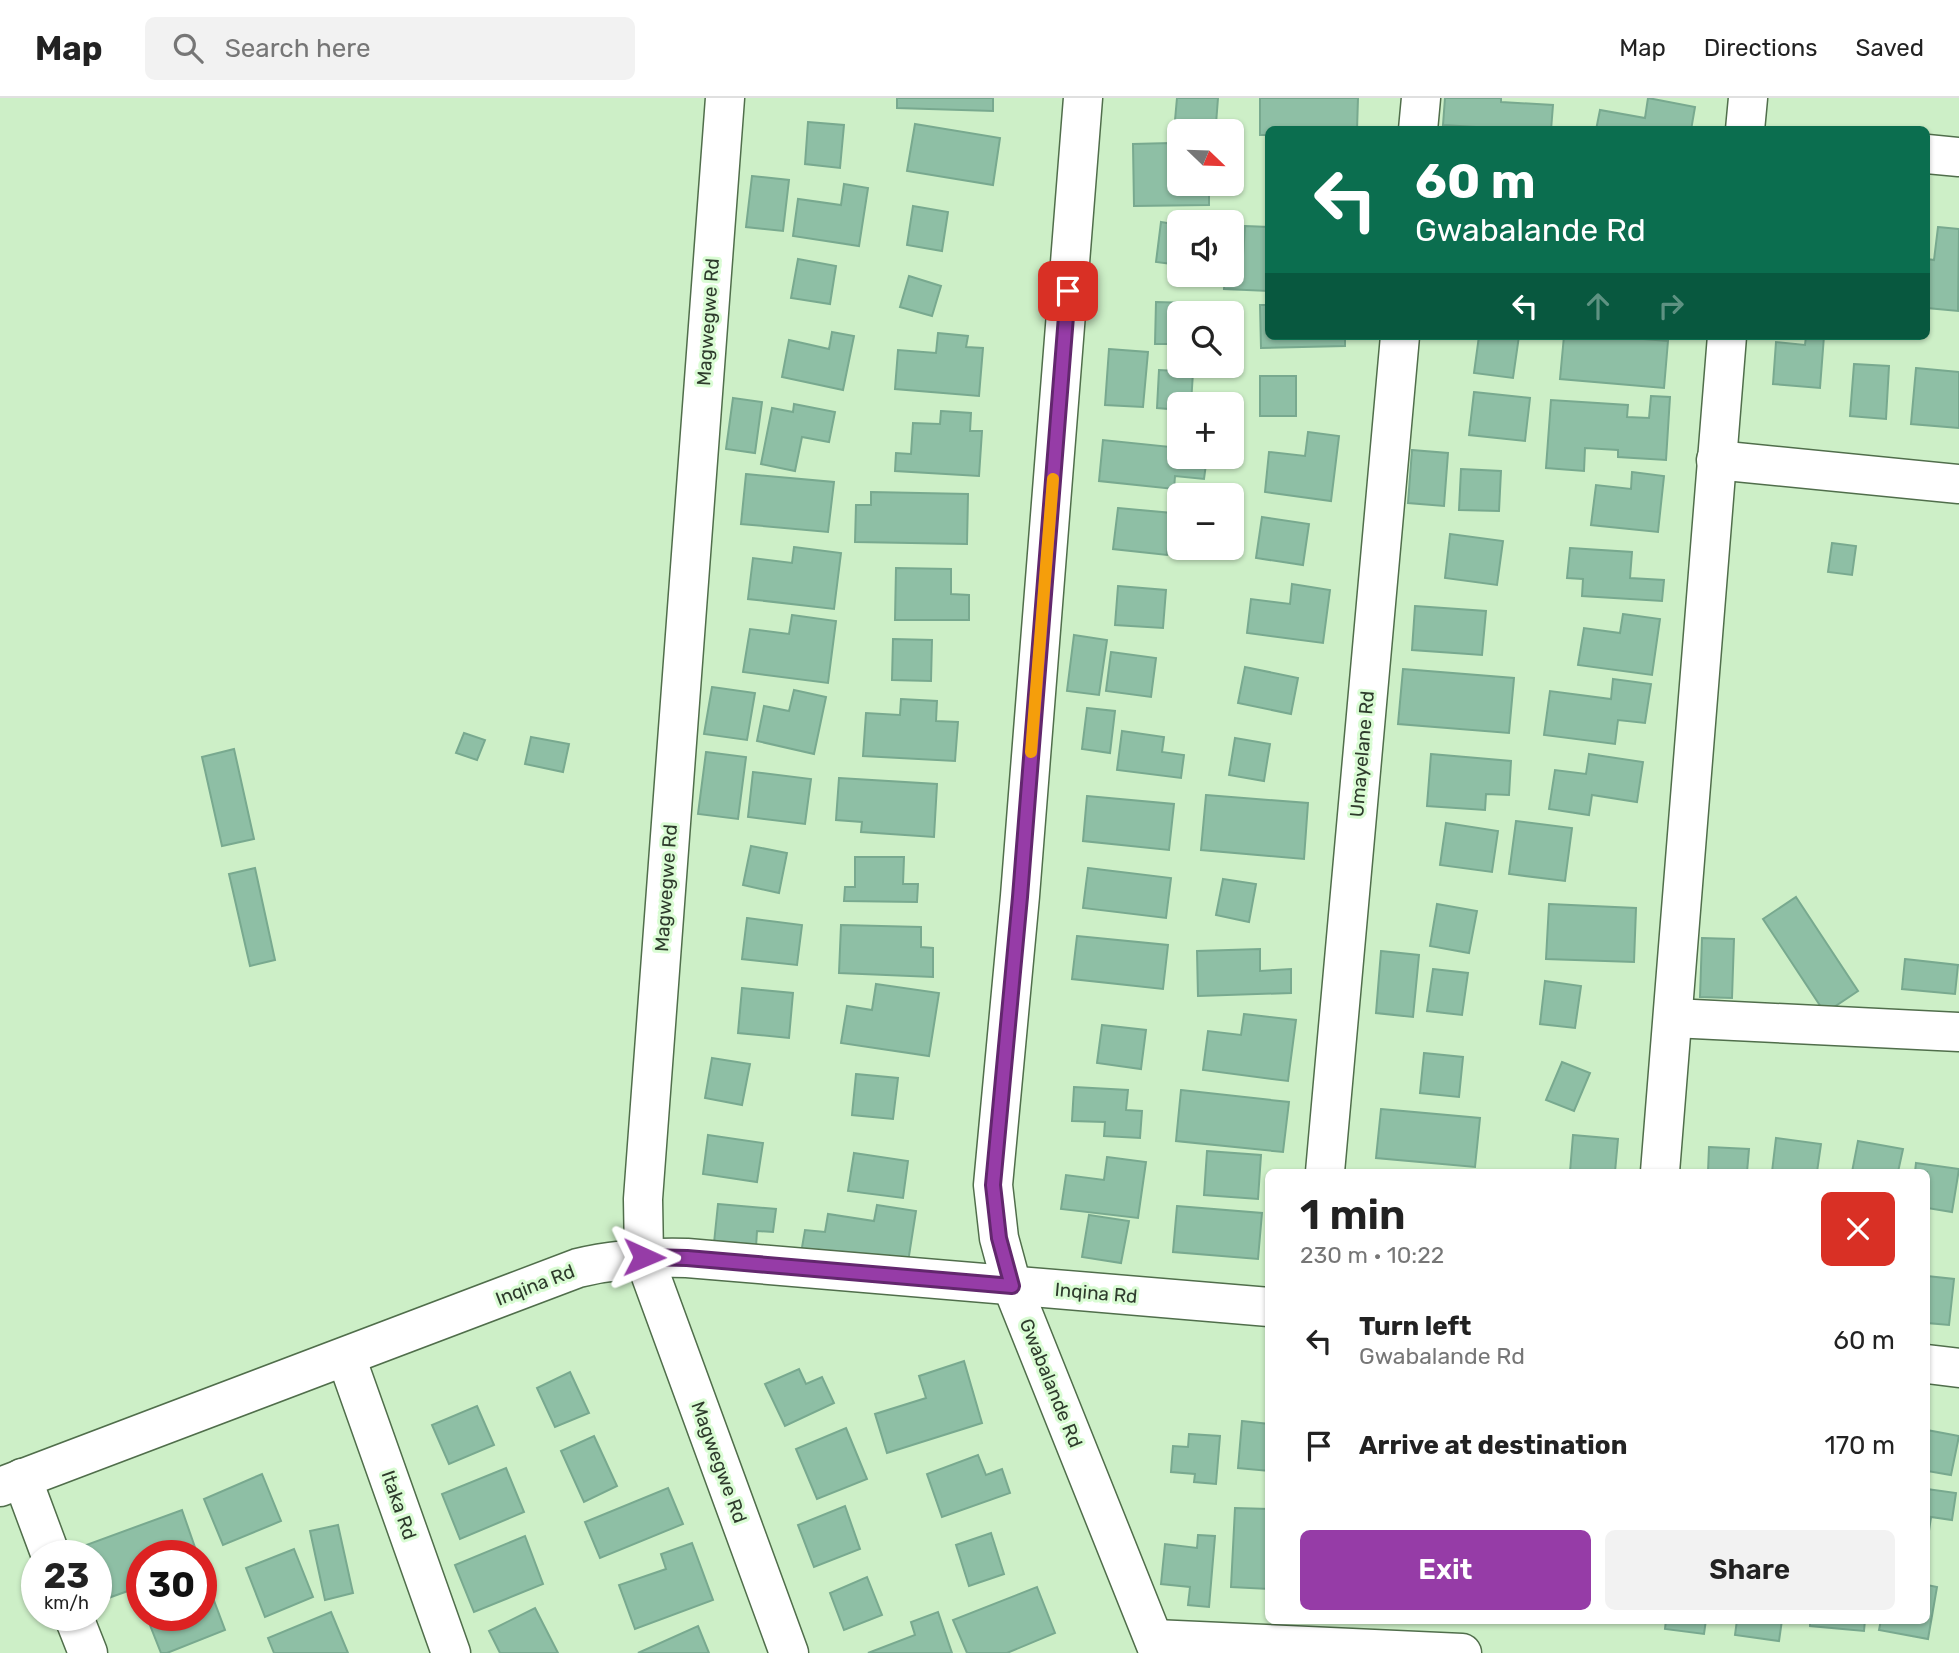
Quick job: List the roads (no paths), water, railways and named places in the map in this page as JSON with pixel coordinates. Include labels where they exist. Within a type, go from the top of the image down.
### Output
[{"type":"street","name":"Magwegwe Rd","points":[[725,98],[643,1199],[644,1257],[789,1653]]},
{"type":"street","name":"Gwabalande Rd","points":[[1083,98],[1021,883],[993,1185],[999,1238],[1012,1286],[1156,1646]]},
{"type":"street","points":[[1418,126],[1421,98]]},
{"type":"street","points":[[1745,126],[1748,98]]},
{"type":"street","points":[[1930,154],[1959,157]]},
{"type":"street","name":"Umayelane Rd","points":[[1325,1169],[1400,340]]},
{"type":"street","points":[[1660,1169],[1727,340]]},
{"type":"street","points":[[1716,460],[1959,484]]},
{"type":"street","points":[[1674,1018],[1959,1031]]},
{"type":"street","name":"Inqina Rd","points":[[11,1482],[578,1268],[613,1260],[644,1257],[687,1258],[1265,1307]]},
{"type":"street","name":"Itaka Rd","points":[[346,1356],[451,1653]]},
{"type":"street","points":[[1930,1364],[1959,1368]]},
{"type":"street","points":[[11,1482],[42,1540]]},
{"type":"street","points":[[79,1631],[88,1653]]},
{"type":"street","points":[[1156,1646],[1461,1653]]}]
